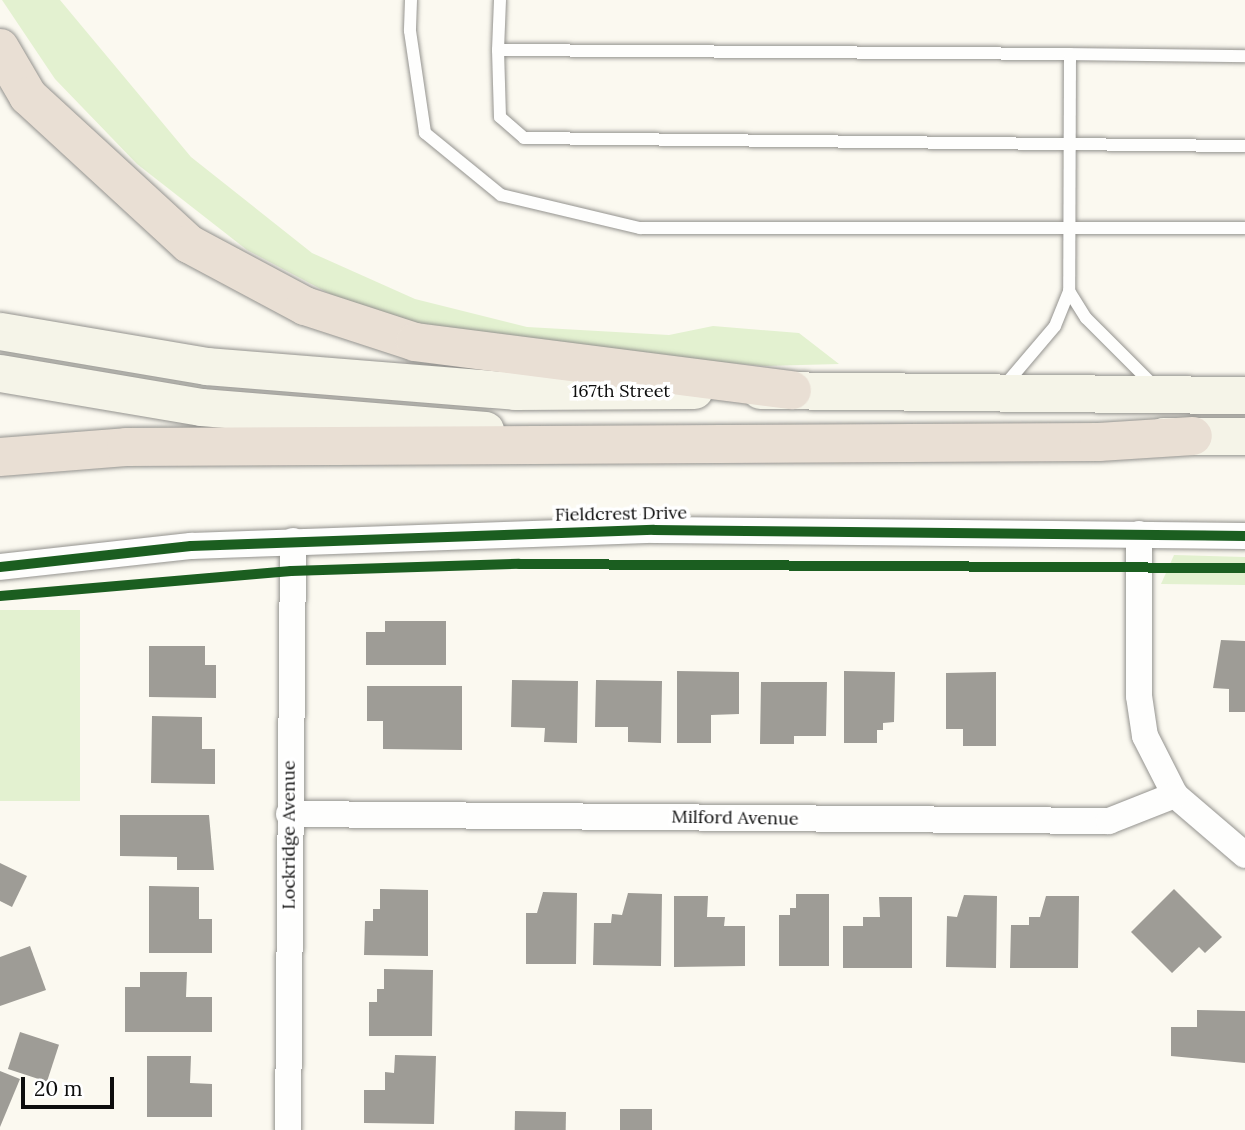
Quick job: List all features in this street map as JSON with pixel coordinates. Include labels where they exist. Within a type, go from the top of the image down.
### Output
[{"type":"highway","points":[[0,48],[28,96],[189,244],[305,306],[415,342],[792,390]]},
{"type":"highway","points":[[0,457],[125,447],[1098,442],[1193,436]]},
{"type":"main road","name":"167th Street","points":[[0,331],[206,366],[515,391],[792,390],[1245,395]]},
{"type":"main road","points":[[0,373],[201,407],[513,432],[1245,436]]},
{"type":"street","name":"Fieldcrest Drive","points":[[0,567],[293,541],[654,530],[1245,536]]},
{"type":"street","points":[[1139,534],[1143,722],[1175,794],[1245,855]]},
{"type":"street","name":"Lockridge Avenue","points":[[288,1130],[293,541]]},
{"type":"street","name":"Milford Avenue","points":[[289,814],[1110,821],[1175,794]]},
{"type":"lane","points":[[411,0],[410,31],[425,133],[501,195],[640,228],[1245,228]]},
{"type":"lane","points":[[500,0],[500,117],[524,138],[1245,146]]},
{"type":"lane","points":[[498,50],[1245,56]]},
{"type":"lane","points":[[998,393],[1055,326],[1069,291],[1070,54]]},
{"type":"lane","points":[[1069,291],[1086,318],[1163,395]]},
{"type":"green space","points":[[2,0],[60,0],[191,157],[312,253],[415,299],[527,327],[669,335],[713,326],[799,333],[839,364],[764,366],[479,341],[368,314],[247,250],[137,164],[55,79]]},
{"type":"green space","points":[[1174,555],[1245,557],[1245,585],[1161,584]]},
{"type":"green space","points":[[0,610],[80,610],[80,801],[0,801]]},
{"type":"building","points":[[385,621],[446,621],[446,665],[366,665],[366,632],[385,632]]},
{"type":"building","points":[[1221,640],[1245,641],[1245,712],[1229,712],[1229,689],[1213,688]]},
{"type":"building","points":[[149,646],[205,646],[205,665],[216,665],[216,698],[149,697]]},
{"type":"building","points":[[677,671],[739,672],[739,714],[711,715],[711,743],[677,743]]},
{"type":"building","points":[[844,671],[895,672],[894,722],[883,723],[883,730],[877,730],[877,743],[844,743]]},
{"type":"building","points":[[996,672],[996,746],[963,746],[963,729],[946,729],[946,673]]},
{"type":"building","points":[[512,680],[578,681],[577,743],[544,742],[545,728],[511,727]]},
{"type":"building","points":[[596,680],[662,681],[661,743],[628,742],[628,727],[595,727]]},
{"type":"building","points":[[761,682],[827,682],[826,736],[794,736],[794,744],[760,744]]},
{"type":"building","points":[[367,686],[462,686],[462,750],[383,749],[383,721],[367,721]]},
{"type":"building","points":[[152,716],[202,717],[202,749],[215,749],[215,784],[151,783]]},
{"type":"building","points":[[120,815],[209,815],[214,870],[177,870],[177,857],[120,856]]},
{"type":"building","points":[[0,863],[27,876],[12,907],[0,901]]},
{"type":"building","points":[[149,886],[199,887],[199,919],[212,919],[212,953],[149,953]]},
{"type":"building","points":[[380,889],[428,890],[428,956],[364,955],[365,921],[373,921],[373,909],[380,909]]},
{"type":"building","points":[[1174,889],[1222,937],[1205,953],[1199,947],[1172,973],[1131,932]]},
{"type":"building","points":[[543,892],[577,893],[576,964],[526,964],[526,913],[537,913]]},
{"type":"building","points":[[628,893],[662,894],[661,966],[593,965],[594,923],[611,923],[612,914],[622,915]]},
{"type":"building","points":[[796,894],[829,894],[829,966],[779,966],[779,915],[790,915],[790,908],[796,908]]},
{"type":"building","points":[[964,895],[997,896],[996,968],[946,967],[947,916],[957,917]]},
{"type":"building","points":[[674,896],[708,896],[707,917],[725,917],[724,926],[745,926],[745,966],[674,967]]},
{"type":"building","points":[[1046,896],[1079,896],[1078,968],[1010,968],[1011,925],[1029,925],[1029,917],[1040,917]]},
{"type":"building","points":[[879,897],[912,897],[912,968],[843,968],[843,926],[863,926],[863,917],[880,917]]},
{"type":"building","points":[[30,946],[46,990],[0,1006],[0,957]]},
{"type":"building","points":[[384,969],[433,970],[432,1036],[369,1036],[369,1002],[377,1002],[377,989],[384,989]]},
{"type":"building","points":[[140,972],[187,972],[186,997],[212,997],[212,1032],[125,1032],[125,987],[140,987]]},
{"type":"building","points":[[1197,1010],[1245,1011],[1245,1063],[1171,1056],[1171,1027],[1197,1027]]},
{"type":"building","points":[[20,1032],[59,1045],[47,1082],[8,1069]]},
{"type":"building","points":[[395,1055],[436,1056],[434,1124],[364,1123],[364,1090],[385,1090],[385,1072],[394,1073]]},
{"type":"building","points":[[147,1056],[191,1056],[190,1083],[212,1084],[212,1117],[147,1117]]},
{"type":"building","points":[[0,1071],[20,1079],[0,1127]]},
{"type":"building","points":[[620,1109],[652,1109],[652,1130],[620,1130]]},
{"type":"building","points":[[515,1111],[566,1112],[566,1130],[515,1130]]},
{"type":"cycle path","points":[[0,567],[191,546],[654,530],[1245,536]]},
{"type":"cycle path","points":[[0,596],[291,571],[519,564],[1245,568]]}]
